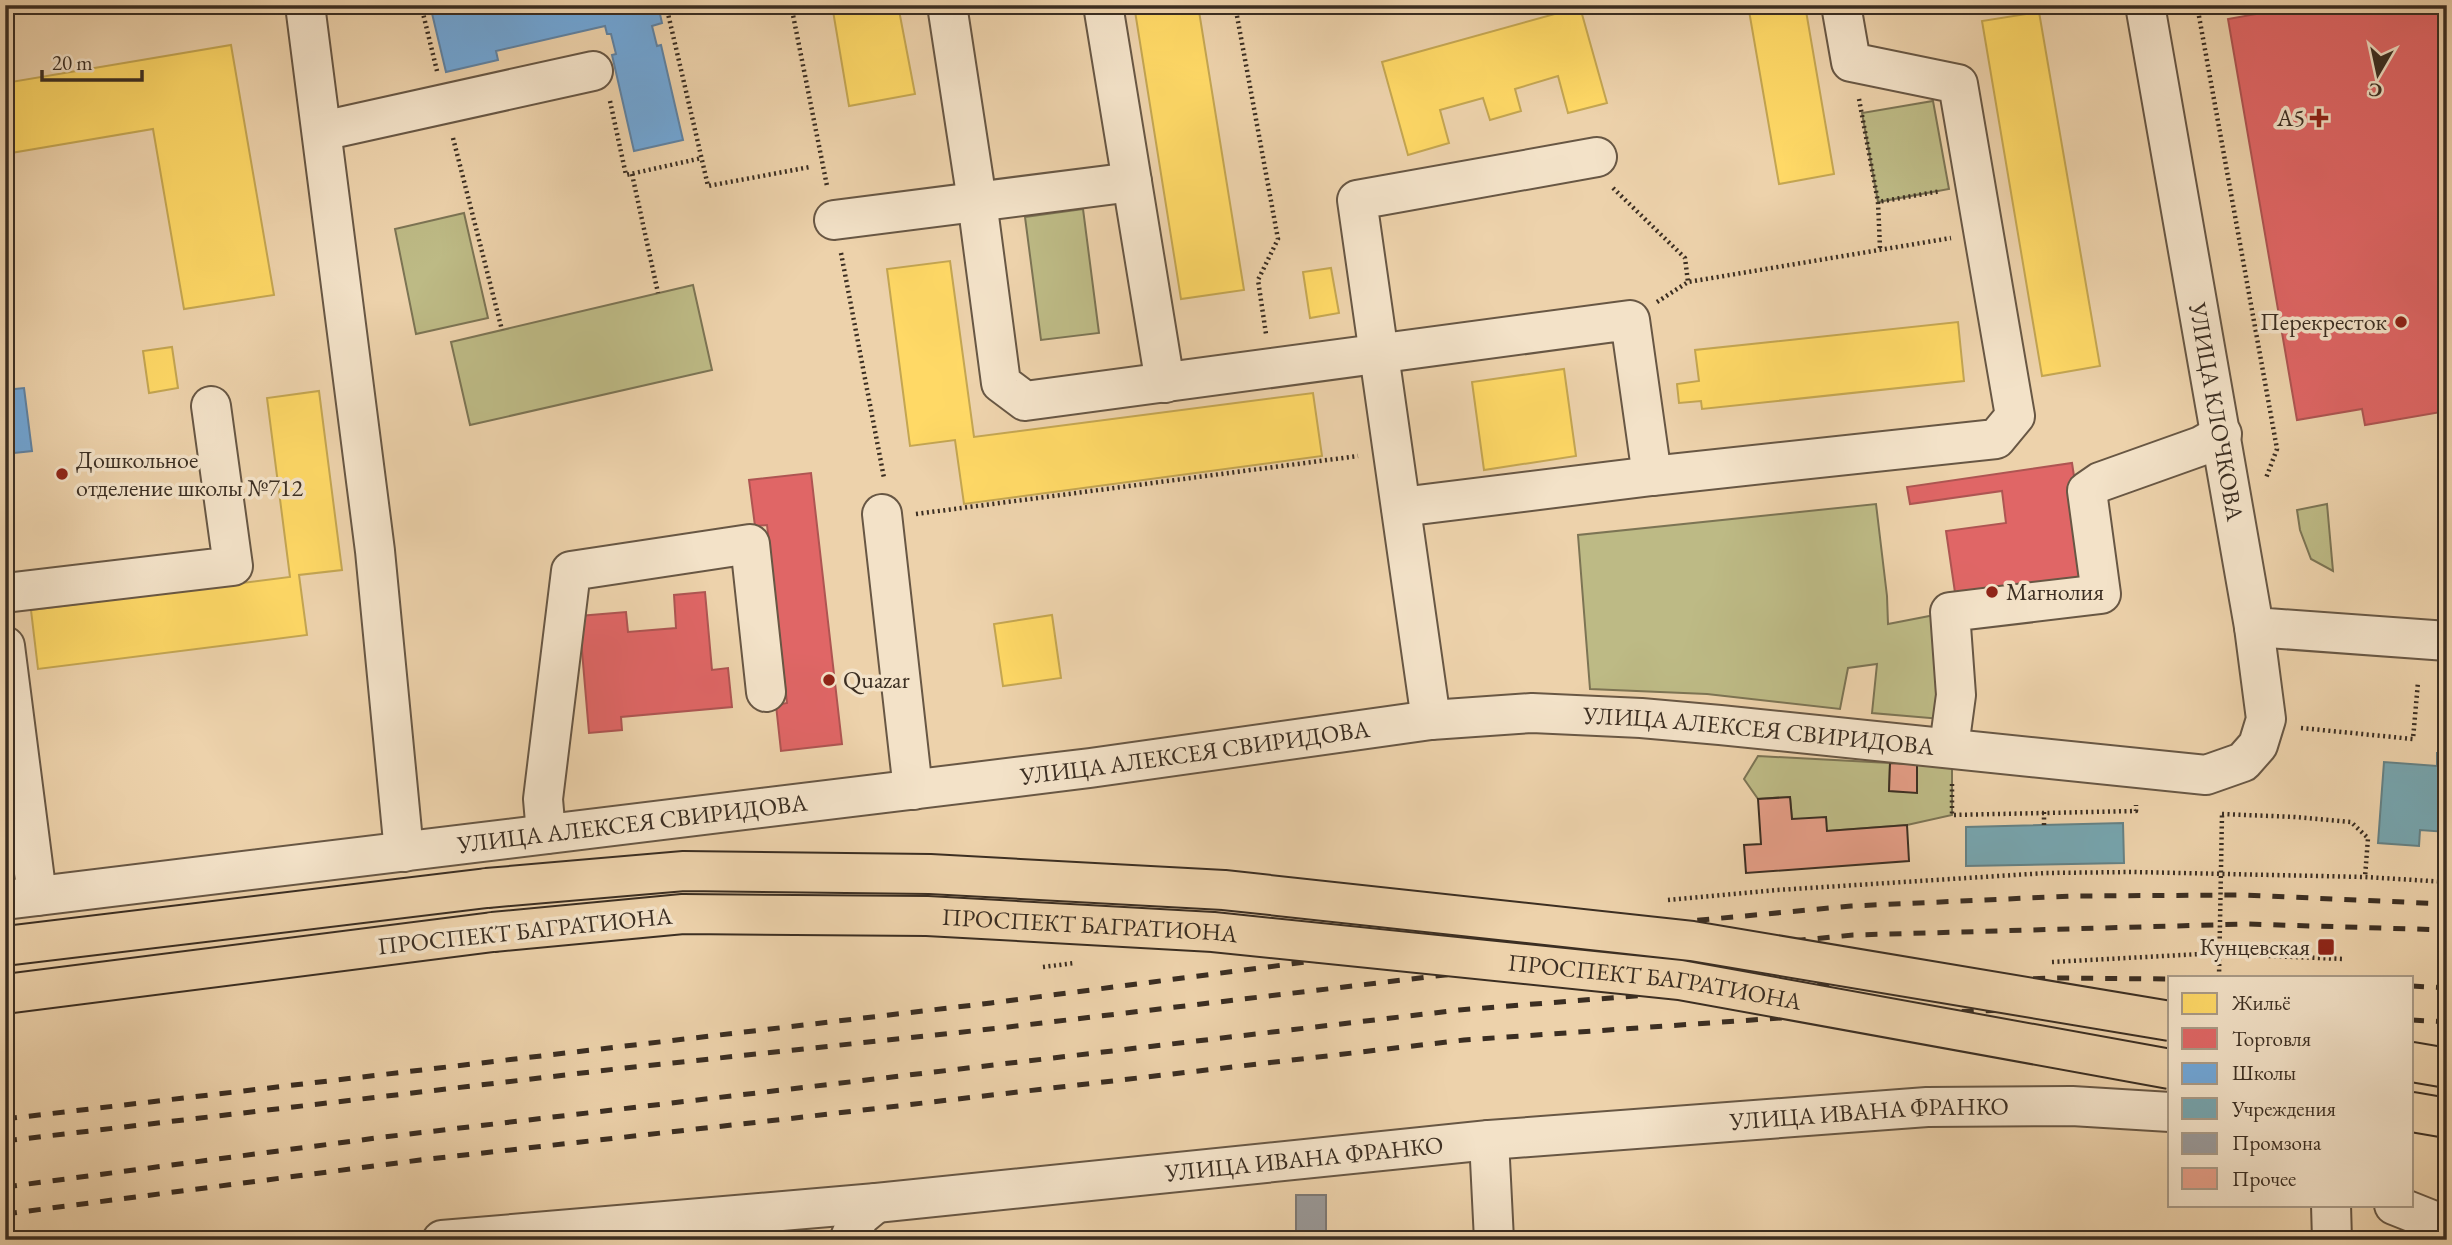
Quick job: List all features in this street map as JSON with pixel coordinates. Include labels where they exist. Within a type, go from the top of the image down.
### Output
[{"type":"main road","name":"ПРОСПЕКТ БАГРАТИОНА","points":[[5,946],[487,888],[684,872],[930,874],[1224,890],[1692,941],[2168,1021]]},
{"type":"main road","name":"ПРОСПЕКТ БАГРАТИОНА","points":[[5,993],[493,932],[697,914],[927,916],[1213,932],[1680,979],[2168,1069]]},
{"type":"main road","points":[[2414,1062],[2447,1068]]},
{"type":"main road","points":[[2414,1112],[2447,1118]]},
{"type":"street","points":[[305,5],[375,551],[404,852]]},
{"type":"street","points":[[947,5],[1001,383],[1025,401],[1630,320],[1652,476]]},
{"type":"street","points":[[1103,5],[1165,383]]},
{"type":"street","points":[[1401,507],[1652,476],[1996,439],[2015,416],[1958,85],[1851,62],[1841,5]]},
{"type":"street","name":"УЛИЦА КЛОЧКОВА","points":[[2145,5],[2255,627]]},
{"type":"street","points":[[322,131],[444,104],[601,84]]},
{"type":"street","points":[[1431,719],[1357,200],[1597,157]]},
{"type":"street","points":[[834,220],[1132,182]]},
{"type":"street","points":[[5,593],[233,566],[211,406]]},
{"type":"street","points":[[1950,762],[1956,695],[1950,612],[2101,594],[2087,491],[2100,482],[2201,446],[2221,434]]},
{"type":"street","points":[[883,516],[913,790]]},
{"type":"street","points":[[546,834],[543,799],[571,571],[750,544],[766,692]]},
{"type":"street","points":[[2255,627],[2447,641]]},
{"type":"street","name":"УЛИЦА АЛЕКСЕЯ СВИРИДОВА","points":[[21,898],[1104,766],[1431,719],[1532,713],[1641,718],[1950,762],[2206,775],[2243,762],[2258,745],[2266,719],[2255,627]]},
{"type":"street","points":[[5,646],[21,898]]},
{"type":"street","name":"УЛИЦА ИВАНА ФРАНКО","points":[[442,1240],[876,1203],[1489,1140],[1927,1107],[2072,1105],[2168,1112]]},
{"type":"street","points":[[1489,1140],[1494,1240]]},
{"type":"street","points":[[849,1240],[859,1217],[876,1203]]},
{"type":"street","points":[[2331,1206],[2332,1240]]},
{"type":"street","points":[[2397,1206],[2447,1226]]},
{"type":"path","points":[[421,5],[502,330]]},
{"type":"path","points":[[666,5],[708,186],[810,167]]},
{"type":"path","points":[[791,5],[885,475],[883,516],[1394,451]]},
{"type":"path","points":[[1235,5],[1278,239],[1258,280],[1271,369]]},
{"type":"path","points":[[2199,6],[2277,449],[2262,487]]},
{"type":"path","points":[[1851,62],[1878,202],[1880,248]]},
{"type":"path","points":[[601,84],[626,175],[702,159]]},
{"type":"path","points":[[1597,157],[1612,188],[1685,258],[1688,282]]},
{"type":"path","points":[[632,174],[658,293]]},
{"type":"path","points":[[1878,202],[1976,186]]},
{"type":"path","points":[[1630,320],[1688,282],[1880,248],[1984,235]]},
{"type":"path","points":[[2300,728],[2413,739],[2418,682]]},
{"type":"path","points":[[1950,762],[1952,815],[2136,811],[2136,800]]},
{"type":"path","points":[[2044,811],[2044,825]]},
{"type":"path","points":[[2218,976],[2222,814],[2351,822],[2368,838],[2365,877]]},
{"type":"path","points":[[1655,901],[2046,870],[2365,877],[2447,883]]},
{"type":"path","points":[[2046,963],[2201,954]]},
{"type":"path","points":[[2219,954],[2344,959]]},
{"type":"path","points":[[1043,967],[1084,962]]},
{"type":"shaded area","points":[[1933,101],[1949,189],[1878,202],[1862,113]]},
{"type":"shaded area","points":[[1083,209],[1099,333],[1041,340],[1025,217]]},
{"type":"shaded area","points":[[464,213],[488,318],[416,334],[395,229]]},
{"type":"shaded area","points":[[693,285],[712,370],[470,425],[451,342]]},
{"type":"shaded area","points":[[1876,504],[1888,624],[1950,612],[1953,720],[1872,713],[1877,664],[1848,668],[1840,709],[1707,694],[1590,689],[1578,535]]},
{"type":"shaded area","points":[[2327,504],[2333,571],[2311,559],[2300,530],[2297,510]]},
{"type":"shaded area","points":[[1758,756],[1890,763],[1889,791],[1916,792],[1917,764],[1952,765],[1952,815],[1907,825],[1827,831],[1792,819],[1790,797],[1758,799],[1744,779]]},
{"type":"building: Жильё","points":[[832,5],[898,5],[915,94],[849,106]]},
{"type":"building: Жильё","points":[[1134,5],[1198,5],[1244,290],[1181,299]]},
{"type":"building: Жильё","points":[[1748,5],[1805,5],[1834,174],[1779,184]]},
{"type":"building: Жильё","points":[[1580,7],[1607,103],[1568,113],[1558,76],[1515,89],[1521,111],[1490,120],[1483,98],[1440,110],[1449,143],[1408,155],[1382,62]]},
{"type":"building: Жильё","points":[[2039,12],[2100,366],[2042,376],[1982,21]]},
{"type":"building: Жильё","points":[[231,45],[274,295],[184,309],[153,129],[5,154],[5,83]]},
{"type":"building: Жильё","points":[[950,261],[974,437],[1313,393],[1322,456],[964,504],[955,440],[910,446],[887,269]]},
{"type":"building: Жильё","points":[[1331,268],[1339,313],[1310,318],[1303,272]]},
{"type":"building: Жильё","points":[[1958,322],[1964,381],[1702,409],[1701,401],[1679,403],[1677,384],[1699,381],[1695,350]]},
{"type":"building: Жильё","points":[[172,347],[178,388],[149,393],[143,351]]},
{"type":"building: Жильё","points":[[1564,369],[1576,456],[1484,470],[1472,382]]},
{"type":"building: Жильё","points":[[319,391],[342,570],[299,575],[307,635],[38,669],[31,610],[290,577],[267,398]]},
{"type":"building: Жильё","points":[[1052,615],[1061,678],[1003,686],[994,624]]},
{"type":"building: Торговля","points":[[2306,5],[2447,5],[2447,411],[2365,425],[2362,409],[2297,420],[2228,19]]},
{"type":"building: Торговля","points":[[2072,463],[2091,587],[1957,606],[1946,531],[2006,523],[2002,491],[1910,504],[1907,487]]},
{"type":"building: Торговля","points":[[811,473],[842,744],[781,751],[776,705],[787,703],[767,525],[755,526],[749,480]]},
{"type":"building: Торговля","points":[[705,592],[712,670],[728,668],[732,707],[621,717],[622,730],[589,733],[579,616],[626,612],[628,632],[676,628],[674,595]]},
{"type":"building: Школы","points":[[430,5],[658,5],[662,23],[652,26],[657,46],[661,45],[683,140],[634,151],[612,55],[616,54],[611,34],[607,34],[605,26],[496,51],[498,60],[446,72]]},
{"type":"building: Школы","points":[[24,388],[32,451],[5,454],[5,390]]},
{"type":"building: Учреждения","points":[[2437,753],[2447,754],[2447,832],[2420,830],[2419,846],[2378,843],[2384,762],[2437,766]]},
{"type":"building: Учреждения","points":[[2123,823],[2124,863],[1966,866],[1966,827]]},
{"type":"building: Промзона","points":[[1296,1195],[1326,1195],[1326,1240],[1296,1240]]},
{"type":"building: Прочее","points":[[1890,763],[1917,764],[1917,793],[1889,791]]},
{"type":"building: Прочее","points":[[1790,797],[1792,819],[1826,817],[1827,831],[1907,825],[1909,861],[1746,873],[1744,845],[1761,844],[1758,799]]},
{"type":"railway","points":[[5,1119],[991,1003],[1444,944],[1851,906],[2073,896],[2244,895],[2447,904]]},
{"type":"railway","points":[[5,1141],[1453,974],[1853,935],[2246,924],[2447,930]]},
{"type":"railway","points":[[5,1187],[384,1137],[1459,1010],[1774,985],[2059,978],[2168,979]]},
{"type":"railway","points":[[2414,986],[2447,988]]},
{"type":"railway","points":[[5,1214],[420,1160],[1464,1040],[1781,1018],[2060,1008],[2168,1010]]},
{"type":"railway","points":[[2414,1020],[2447,1022]]},
{"type":"place","name":"А5","points":[[2319,118]]},
{"type":"place","name":"Перекресток","points":[[2401,322]]},
{"type":"place","name":"Дошкольное отделение школы №712","points":[[62,474]]},
{"type":"place","name":"Магнолия","points":[[1992,592]]},
{"type":"place","name":"Quazar","points":[[829,680]]},
{"type":"place","name":"Кунцевская","points":[[2326,947]]}]
